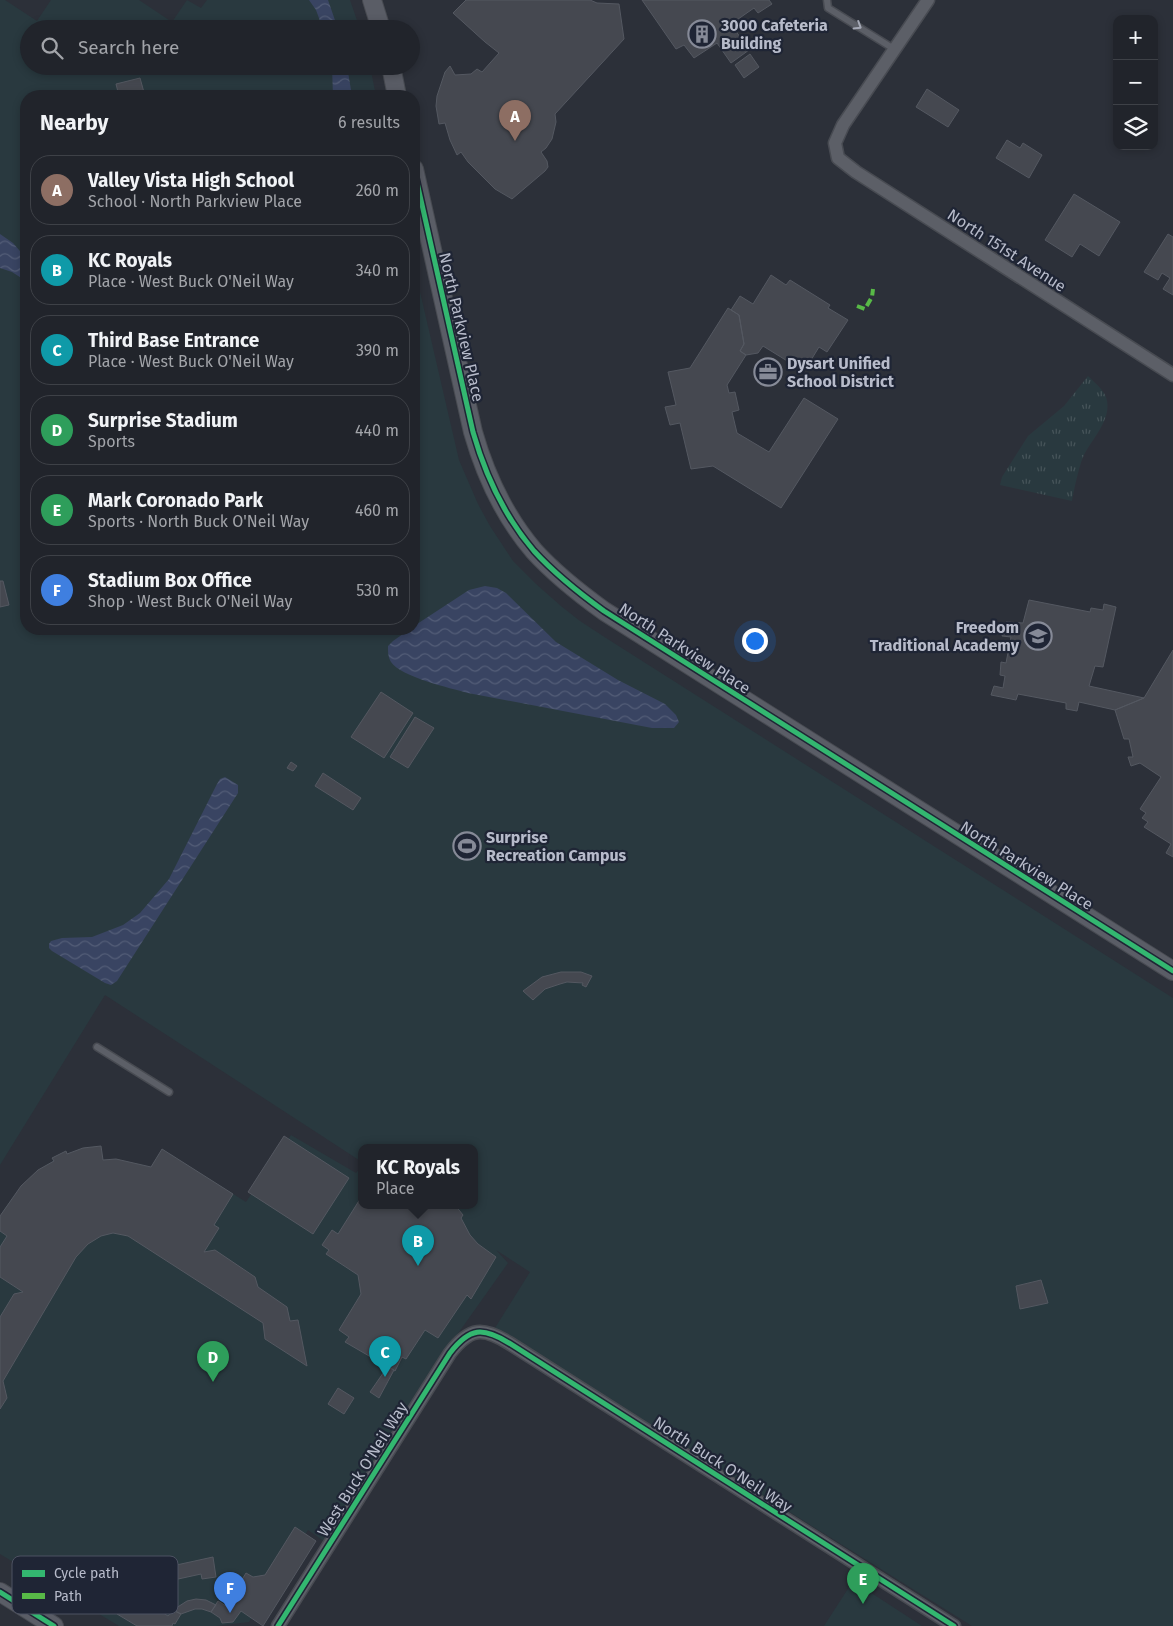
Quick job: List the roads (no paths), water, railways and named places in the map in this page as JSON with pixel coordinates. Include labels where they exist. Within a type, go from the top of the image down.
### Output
[{"type":"street","points":[[372,0],[378,20]]},
{"type":"street","points":[[894,49],[928,0]]},
{"type":"street","name":"North 151st Avenue","points":[[894,49],[843,126],[835,143],[838,158],[856,172],[1173,375]]},
{"type":"street","points":[[393,75],[396,90]]},
{"type":"street","name":"North Parkview Place","points":[[420,196],[472,432],[480,459],[517,529],[534,551],[575,590],[604,611],[1173,972]]},
{"type":"street","name":"West Buck O'Neil Way","points":[[278,1626],[450,1353],[457,1344],[474,1332]]},
{"type":"street","name":"North Buck O'Neil Way","points":[[474,1332],[488,1332],[509,1343],[954,1626]]},
{"type":"street","points":[[0,1592],[12,1600]]},
{"type":"street","points":[[35,1614],[54,1626]]},
{"type":"lane","points":[[827,0],[828,8],[894,49]]},
{"type":"lane","points":[[97,1047],[169,1092]]},
{"type":"water","points":[[309,0],[328,0],[335,20],[320,20]]},
{"type":"water","points":[[332,75],[348,75],[351,90],[333,90]]},
{"type":"water","points":[[0,234],[13,243],[20,251],[20,277],[0,268]]},
{"type":"water","points":[[485,586],[497,588],[506,593],[556,642],[618,680],[665,704],[676,715],[679,722],[674,728],[652,728],[468,693],[415,677],[396,667],[391,662],[388,646],[393,641],[402,635],[420,635],[420,622],[469,590]]},
{"type":"water","points":[[225,777],[238,785],[238,793],[117,981],[111,985],[105,983],[49,948],[51,941],[62,938],[92,937],[123,925],[140,913],[169,879],[217,784],[220,779]]},
{"type":"place","name":"3000 Cafeteria Building","points":[[702,34]]},
{"type":"place","name":"Valley Vista High School","points":[[515,141]]},
{"type":"place","name":"Dysart Unified School District","points":[[768,372]]},
{"type":"place","name":"Freedom Traditional Academy","points":[[1038,636]]},
{"type":"place","name":"Surprise Recreation Campus","points":[[467,846]]},
{"type":"place","name":"KC Royals","points":[[418,1266]]},
{"type":"place","name":"Third Base Entrance","points":[[385,1377]]},
{"type":"place","name":"Surprise Stadium","points":[[213,1382]]},
{"type":"place","name":"Mark Coronado Park","points":[[863,1604]]},
{"type":"place","name":"Stadium Box Office","points":[[230,1613]]}]
